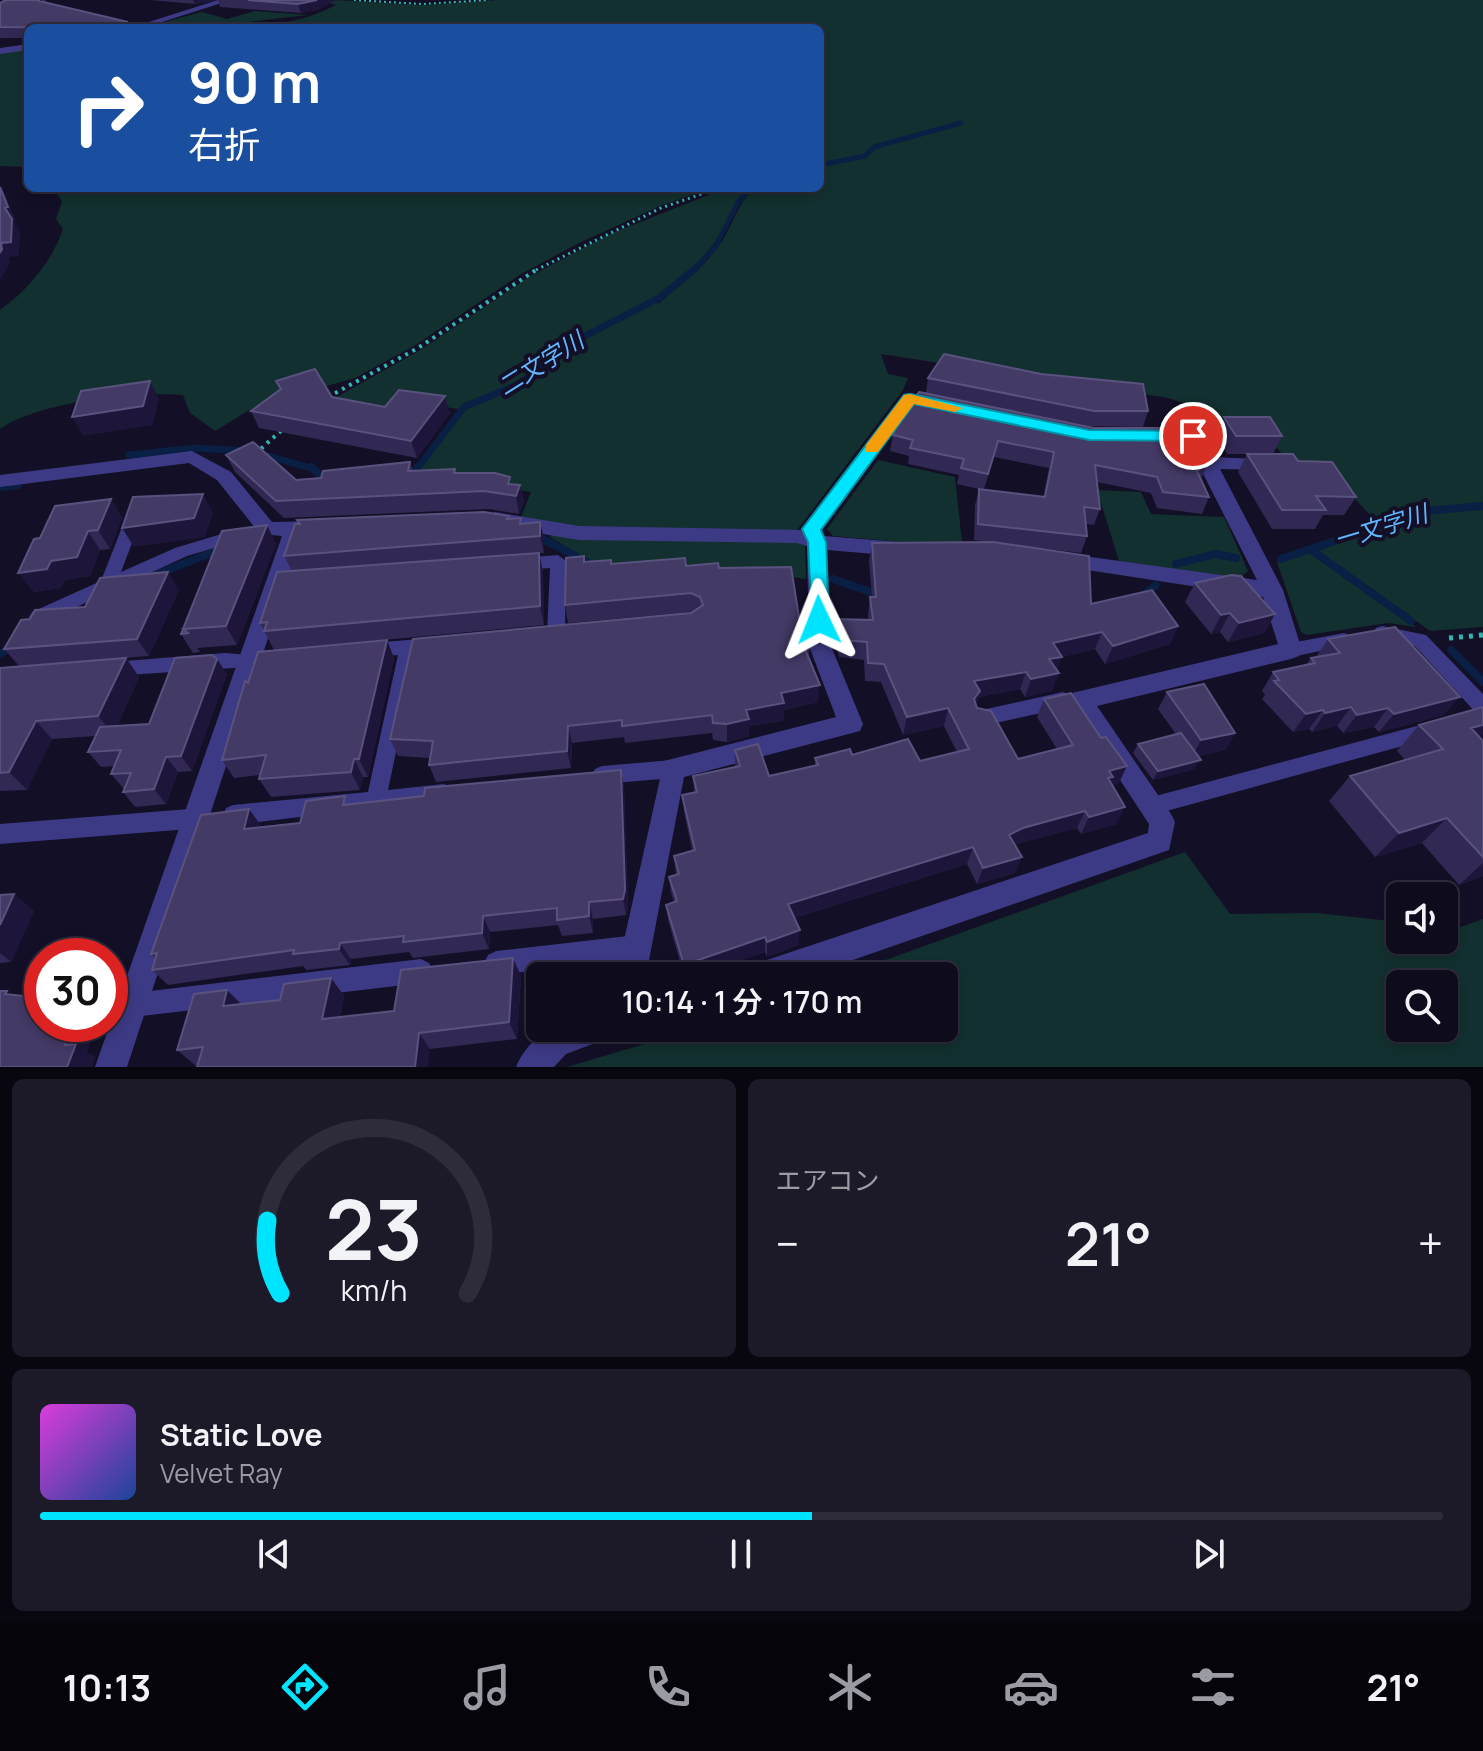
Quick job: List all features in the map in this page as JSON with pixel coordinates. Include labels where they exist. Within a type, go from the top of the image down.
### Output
[{"type":"street","points":[[147,24],[227,0]]},
{"type":"street","points":[[0,51],[24,48]]},
{"type":"street","points":[[634,962],[673,769],[851,724],[820,646],[817,542],[811,529],[910,398],[955,407]]},
{"type":"street","points":[[805,962],[1160,841],[1162,822],[1080,700],[1291,650],[1272,590],[1193,436],[1134,436]]},
{"type":"street","points":[[0,481],[192,457],[224,476],[267,529],[340,527]]},
{"type":"street","points":[[1208,463],[1281,464]]},
{"type":"street","points":[[476,519],[511,520],[579,533],[797,536],[817,542],[928,550]]},
{"type":"street","points":[[111,1067],[249,662],[284,582],[294,529]]},
{"type":"street","points":[[1036,556],[1272,590]]},
{"type":"street","points":[[532,1067],[556,1042]]},
{"type":"lane","points":[[1184,410],[1193,436]]},
{"type":"lane","points":[[109,583],[134,517]]},
{"type":"lane","points":[[33,619],[181,552],[267,529]]},
{"type":"lane","points":[[496,565],[558,561],[556,633]]},
{"type":"lane","points":[[1152,806],[1472,717],[1420,640],[1384,633],[1291,650]]},
{"type":"lane","points":[[351,652],[453,643]]},
{"type":"lane","points":[[376,800],[409,647]]},
{"type":"lane","points":[[90,670],[278,659]]},
{"type":"lane","points":[[982,718],[1066,699],[1080,700]]},
{"type":"lane","points":[[581,777],[673,769]]},
{"type":"lane","points":[[0,834],[168,818],[195,819],[471,790]]},
{"type":"lane","points":[[479,965],[637,947]]},
{"type":"lane","points":[[133,1005],[448,968]]},
{"type":"path","points":[[354,0],[422,4],[489,0]]},
{"type":"path","points":[[319,402],[418,348],[525,276],[579,246],[661,208],[707,192]]},
{"type":"path","points":[[209,467],[251,457],[290,423]]},
{"type":"green space","points":[[335,0],[421,5],[500,0],[1483,0],[1483,627],[1430,631],[1318,551],[1381,527],[1344,487],[1287,459],[1262,432],[1226,418],[1202,418],[1193,407],[1169,398],[881,354],[888,374],[908,378],[903,390],[795,533],[580,529],[521,517],[531,492],[418,473],[464,410],[403,400],[388,415],[326,403],[422,349],[529,277],[610,234],[716,192],[745,192],[713,245],[689,273],[658,297],[658,304],[711,255],[751,192],[824,192],[824,24],[251,24],[301,19],[336,5],[328,3]]},
{"type":"green space","points":[[255,11],[308,15],[239,23],[251,24],[156,24],[202,12],[227,19]]},
{"type":"green space","points":[[24,49],[24,167],[0,166],[0,53]]},
{"type":"green space","points":[[56,192],[700,192],[660,206],[521,274],[414,346],[355,378],[256,406],[215,431],[190,413],[183,395],[163,394],[62,405],[0,429],[0,310],[20,294],[53,252],[63,229],[56,219],[62,202]]},
{"type":"green space","points":[[878,460],[955,477],[962,542],[914,543],[833,536],[827,529]]},
{"type":"green space","points":[[1097,490],[1141,492],[1151,514],[1224,517],[1248,571],[1238,579],[1119,561]]},
{"type":"green space","points":[[553,533],[796,540],[805,545],[806,579],[726,567],[602,568],[550,537]]},
{"type":"green space","points":[[1311,552],[1416,627],[1388,623],[1307,635],[1301,632],[1277,562]]},
{"type":"green space","points":[[1185,852],[1230,914],[1316,913],[1386,920],[1386,954],[1458,954],[1458,928],[1483,919],[1483,1067],[567,1067],[651,1042],[958,1042],[958,962],[880,962]]},
{"type":"building","points":[[6,0],[39,0],[128,22],[0,27],[0,3]]},
{"type":"building","points":[[248,0],[317,0],[298,4]]},
{"type":"building","points":[[0,187],[8,207],[5,208],[12,219],[11,242],[1,243],[0,253]]},
{"type":"building","points":[[944,354],[1041,374],[1143,384],[1148,411],[1094,411],[928,378]]},
{"type":"building","points":[[315,369],[332,397],[385,407],[399,390],[445,396],[411,441],[251,411],[281,389],[276,381]]},
{"type":"building","points":[[150,381],[143,406],[72,417],[81,391]]},
{"type":"building","points":[[919,392],[1094,428],[1169,428],[1174,437],[1196,437],[1209,460],[1192,460],[1209,497],[1163,492],[1157,477],[1095,465],[1100,509],[1084,507],[1087,536],[978,524],[979,489],[1045,497],[1054,452],[998,441],[988,474],[961,468],[964,459],[910,448],[913,440],[893,435],[898,422]]},
{"type":"building","points":[[1224,417],[1270,417],[1282,436],[1236,436]]},
{"type":"building","points":[[253,442],[296,480],[321,478],[323,471],[410,462],[408,471],[455,469],[454,473],[495,473],[510,477],[508,484],[520,485],[516,496],[484,491],[276,501],[226,455]]},
{"type":"building","points":[[1247,454],[1293,454],[1298,461],[1332,462],[1356,497],[1316,496],[1326,510],[1282,510]]},
{"type":"building","points":[[203,494],[194,518],[122,528],[133,497]]},
{"type":"building","points":[[111,499],[98,530],[88,531],[77,557],[51,561],[47,569],[18,573],[34,539],[40,538],[55,506]]},
{"type":"building","points":[[484,512],[509,516],[507,519],[521,518],[520,524],[540,522],[540,536],[284,556],[295,524],[300,524],[297,520]]},
{"type":"building","points":[[267,525],[226,626],[183,629],[188,633],[181,634],[222,531]]},
{"type":"building","points":[[993,542],[1089,556],[1091,604],[1152,590],[1178,626],[1113,646],[1102,632],[1053,643],[1062,657],[1049,659],[1059,673],[1031,679],[1026,672],[974,681],[980,691],[974,699],[977,708],[991,711],[1018,759],[1073,745],[1044,699],[1071,693],[1101,738],[1106,737],[1127,766],[1109,771],[1113,777],[1108,778],[1125,807],[1089,817],[1085,811],[1023,828],[1009,835],[1022,857],[983,868],[973,847],[788,904],[800,930],[767,942],[765,937],[693,962],[683,962],[666,905],[677,901],[669,877],[679,874],[674,856],[695,850],[682,795],[697,792],[693,776],[740,766],[735,750],[758,744],[769,776],[818,765],[815,758],[850,749],[852,755],[908,739],[920,761],[969,749],[948,708],[907,717],[884,664],[868,663],[867,642],[841,640],[835,619],[873,620],[870,597],[876,597],[872,543]]},
{"type":"building","points":[[539,553],[540,606],[264,631],[267,622],[260,623],[277,572]]},
{"type":"building","points":[[584,556],[584,562],[611,560],[611,564],[685,558],[686,566],[718,563],[719,568],[791,567],[799,617],[807,617],[811,637],[800,637],[820,685],[781,693],[784,703],[746,710],[749,719],[727,724],[713,723],[712,715],[622,726],[622,720],[568,726],[567,751],[429,765],[433,741],[390,739],[413,639],[691,613],[703,605],[700,597],[691,593],[565,605],[566,558]]},
{"type":"building","points":[[168,572],[137,639],[4,649],[21,620],[30,619],[35,610],[85,607],[100,578]]},
{"type":"building","points":[[1231,575],[1241,576],[1275,614],[1239,623],[1230,613],[1221,615],[1195,583]]},
{"type":"building","points":[[1395,627],[1460,697],[1394,714],[1388,708],[1357,715],[1351,707],[1306,714],[1274,681],[1279,680],[1273,672],[1315,663],[1311,658],[1340,653],[1328,639]]},
{"type":"building","points":[[387,640],[359,759],[354,759],[351,772],[259,779],[266,755],[222,760],[245,681],[248,683],[258,652]]},
{"type":"building","points":[[212,655],[217,659],[181,756],[166,757],[154,789],[123,792],[131,773],[111,774],[121,750],[88,752],[100,727],[149,724],[175,658]]},
{"type":"building","points":[[126,658],[98,716],[36,721],[9,772],[0,773],[0,668]]},
{"type":"building","points":[[1204,684],[1235,733],[1201,740],[1167,692]]},
{"type":"building","points":[[1483,707],[1483,725],[1471,728],[1483,741],[1483,857],[1447,818],[1399,833],[1350,776],[1443,749],[1419,725]]},
{"type":"building","points":[[1181,733],[1201,760],[1158,771],[1138,744]]},
{"type":"building","points":[[621,770],[625,890],[623,899],[589,902],[589,916],[557,920],[557,908],[483,916],[482,933],[403,942],[404,936],[340,943],[339,949],[293,954],[294,950],[152,970],[157,953],[151,954],[201,815],[249,809],[244,829],[300,823],[306,801],[345,796],[343,805],[424,796],[425,788]]},
{"type":"building","points":[[14,894],[0,925],[0,895]]},
{"type":"building","points":[[513,958],[509,1022],[419,1033],[415,1067],[197,1067],[203,1047],[177,1050],[194,994],[227,990],[223,1006],[280,1000],[284,984],[331,978],[322,1019],[394,1011],[401,970]]},
{"type":"building","points":[[0,991],[24,996],[24,1042],[76,1044],[67,1067],[0,1067]]},
{"type":"waterway","name":"二文字川","points":[[824,164],[865,156],[874,147],[961,123]]},
{"type":"waterway","name":"二文字川","points":[[695,269],[716,246],[738,202],[747,192]]},
{"type":"waterway","name":"二文字川","points":[[417,469],[464,407],[519,384],[583,337],[659,298],[695,269]]},
{"type":"waterway","name":"二文字川","points":[[129,455],[197,448],[246,451]]},
{"type":"waterway","name":"二文字川","points":[[268,456],[313,469]]},
{"type":"waterway","name":"二文字川","points":[[410,478],[418,467]]},
{"type":"waterway","name":"二文字川","points":[[313,469],[327,481]]},
{"type":"waterway","name":"二文字川","points":[[0,487],[18,485]]},
{"type":"waterway","name":"一文字川","points":[[1310,549],[1424,511],[1483,506]]},
{"type":"waterway","name":"一文字川","points":[[535,535],[587,562]]},
{"type":"waterway","name":"一文字川","points":[[152,576],[221,549]]},
{"type":"waterway","name":"一文字川","points":[[1281,559],[1310,549]]},
{"type":"waterway","points":[[1310,549],[1411,621]]},
{"type":"waterway","name":"一文字川","points":[[1176,564],[1215,554],[1236,558]]},
{"type":"waterway","name":"一文字川","points":[[833,579],[882,596]]},
{"type":"waterway","name":"一文字川","points":[[1141,597],[1156,585]]},
{"type":"waterway","name":"一文字川","points":[[0,654],[14,645]]},
{"type":"waterway","points":[[1451,650],[1483,682]]},
{"type":"slow traffic","points":[[872,448],[910,398],[955,408]]},
{"type":"route","points":[[819,620],[817,542],[811,529],[910,398],[1089,435],[1193,436]]}]
